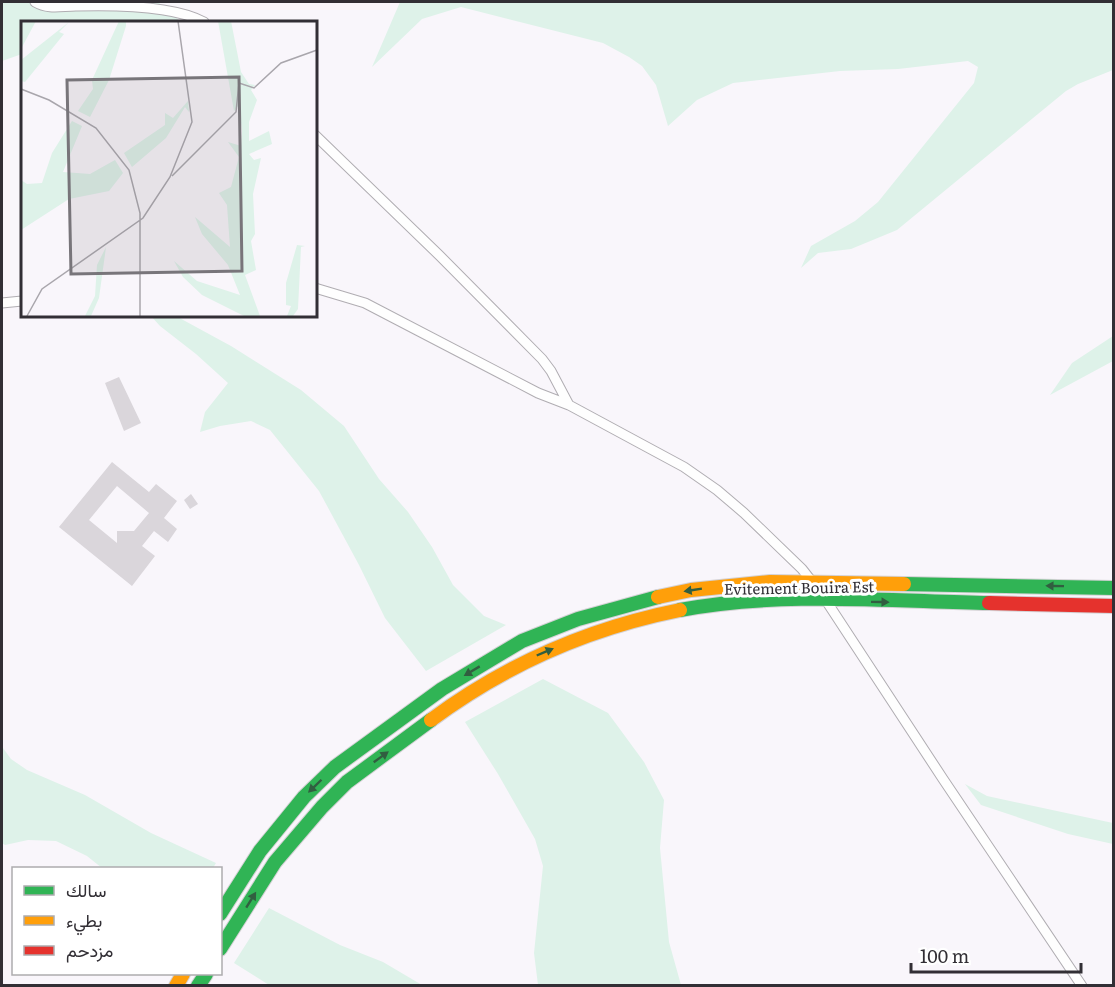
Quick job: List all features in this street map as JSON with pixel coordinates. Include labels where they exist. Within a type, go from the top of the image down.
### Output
[{"type":"highway","points":[[222,911],[260,851],[279,826],[334,767],[442,689],[522,641],[578,618],[639,600],[729,585],[812,582],[1113,588]]},
{"type":"highway","name":"Evitement Bouira Est","points":[[222,947],[275,862],[303,827],[347,782],[450,706],[534,657],[587,635],[642,618],[730,603],[826,600],[1113,606]]},
{"type":"street","points":[[35,2],[57,8],[74,6],[165,9],[202,21]]},
{"type":"street","points":[[316,136],[542,359],[569,405]]},
{"type":"street","points":[[316,288],[365,303],[538,393],[569,405],[684,467],[717,490],[802,569],[826,600],[1082,986]]},
{"type":"street","points":[[2,303],[21,301]]},
{"type":"green space","points":[[2,2],[158,2],[180,21],[21,21],[21,54],[2,61]]},
{"type":"green space","points":[[400,2],[1113,2],[1113,70],[1066,91],[897,230],[851,249],[818,253],[801,268],[811,246],[855,221],[878,202],[974,83],[978,67],[968,61],[898,69],[840,71],[733,83],[697,100],[668,126],[656,85],[642,66],[629,57],[603,43],[461,7],[422,19],[372,67]]},
{"type":"green space","points":[[151,316],[176,316],[231,346],[301,390],[344,426],[379,479],[408,512],[432,547],[453,585],[484,616],[506,625],[426,671],[385,618],[319,491],[270,430],[251,421],[200,432],[205,412],[228,383]]},
{"type":"green space","points":[[1113,336],[1113,361],[1050,395],[1072,363]]},
{"type":"green space","points":[[543,679],[608,713],[644,762],[664,800],[660,848],[669,942],[681,985],[538,985],[534,953],[543,866],[535,839],[465,722]]},
{"type":"green space","points":[[2,749],[11,759],[27,770],[85,795],[151,833],[216,863],[214,867],[101,867],[87,856],[56,841],[28,840],[5,845],[2,843]]},
{"type":"green space","points":[[965,784],[987,796],[1113,823],[1113,844],[1068,834],[981,805]]},
{"type":"green space","points":[[269,908],[340,945],[383,962],[422,985],[269,985],[234,963]]},
{"type":"building","points":[[119,377],[141,423],[124,431],[105,383]]},
{"type":"building","points":[[112,462],[149,492],[156,484],[177,501],[164,518],[177,529],[168,542],[154,531],[142,546],[155,556],[132,586],[59,527]],"holes":[[[117,486],[149,513],[134,531],[117,531],[117,543],[89,520]]]},
{"type":"building","points":[[191,494],[198,504],[190,509],[184,500]]},
{"type":"traffic: fast","points":[[904,584],[1114,588]]},
{"type":"traffic: fast","points":[[222,911],[260,851],[304,797],[335,767],[442,689],[522,641],[578,619],[658,597]]},
{"type":"traffic: fast","points":[[680,610],[718,604],[795,599],[989,603]]},
{"type":"traffic: fast","points":[[222,946],[275,862],[322,807],[347,782],[431,720]]},
{"type":"traffic: fast","points":[[198,986],[205,975]]},
{"type":"traffic: slow","points":[[658,597],[691,590],[770,582],[904,584]]},
{"type":"traffic: slow","points":[[431,720],[488,682],[550,651],[614,627],[680,610]]},
{"type":"traffic: slow","points":[[176,986],[182,975]]},
{"type":"traffic: jam","points":[[989,603],[1114,606]]}]
